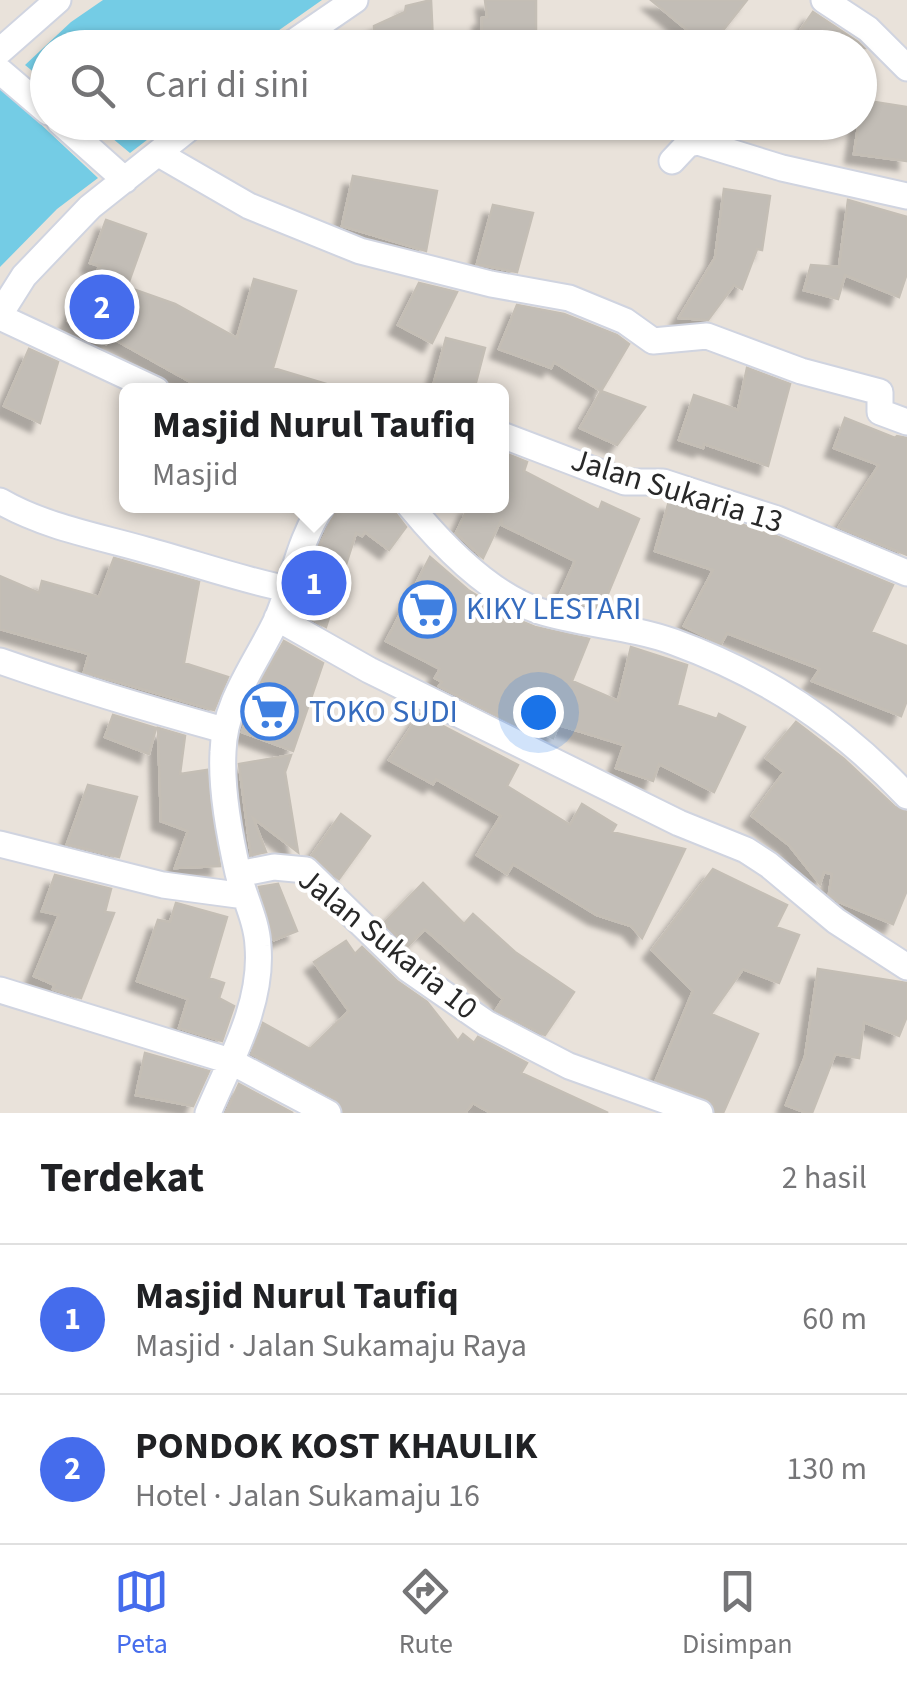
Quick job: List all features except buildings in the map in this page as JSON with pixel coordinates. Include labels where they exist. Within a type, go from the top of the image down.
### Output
[{"type":"street","points":[[0,51],[58,0]]},
{"type":"street","points":[[312,30],[356,0]]},
{"type":"street","points":[[824,0],[870,30]]},
{"type":"street","points":[[877,37],[907,68]]},
{"type":"street","points":[[0,71],[30,97]]},
{"type":"street","points":[[80,140],[120,176]]},
{"type":"street","points":[[141,383],[0,316],[24,276],[62,234],[120,176],[176,140]]},
{"type":"street","points":[[672,161],[688,144],[698,142],[782,168],[907,196]]},
{"type":"street","points":[[159,154],[249,206],[360,251],[491,284],[569,298],[625,321],[652,340],[707,336],[728,341],[789,367],[880,392],[880,412],[907,422]]},
{"type":"street","name":"Jalan Sukaria 13","points":[[509,437],[625,482],[663,482],[777,519],[907,574]]},
{"type":"street","points":[[0,502],[28,518],[231,577],[287,589]]},
{"type":"street","points":[[208,1113],[248,1018],[258,971],[258,947],[242,885],[224,781],[224,730],[236,696],[277,618],[308,528],[318,513]]},
{"type":"street","points":[[417,513],[471,570],[538,610],[673,641],[730,664],[785,693],[848,739],[907,796]]},
{"type":"street","points":[[277,618],[369,670],[679,822],[746,850],[836,921],[907,967]]},
{"type":"street","points":[[0,661],[224,730]]},
{"type":"street","name":"Jalan Sukaria 10","points":[[0,844],[163,885],[242,885],[274,867],[306,870],[408,969],[486,1023],[569,1066],[700,1113]]},
{"type":"street","points":[[0,990],[230,1061],[328,1113]]},
{"type":"water","points":[[103,0],[322,0],[279,30],[62,30]]},
{"type":"water","points":[[0,86],[30,114],[30,140],[58,140],[98,178],[57,209],[0,267]]},
{"type":"water","points":[[114,140],[147,140],[130,153]]},
{"type":"place","name":"PONDOK KOST KHAULIK","points":[[102,307]]},
{"type":"place","name":"Masjid Nurul Taufiq","points":[[314,583]]},
{"type":"place","name":"KIKY LESTARI","points":[[427,609]]},
{"type":"place","name":"TOKO SUDI","points":[[270,712]]}]
